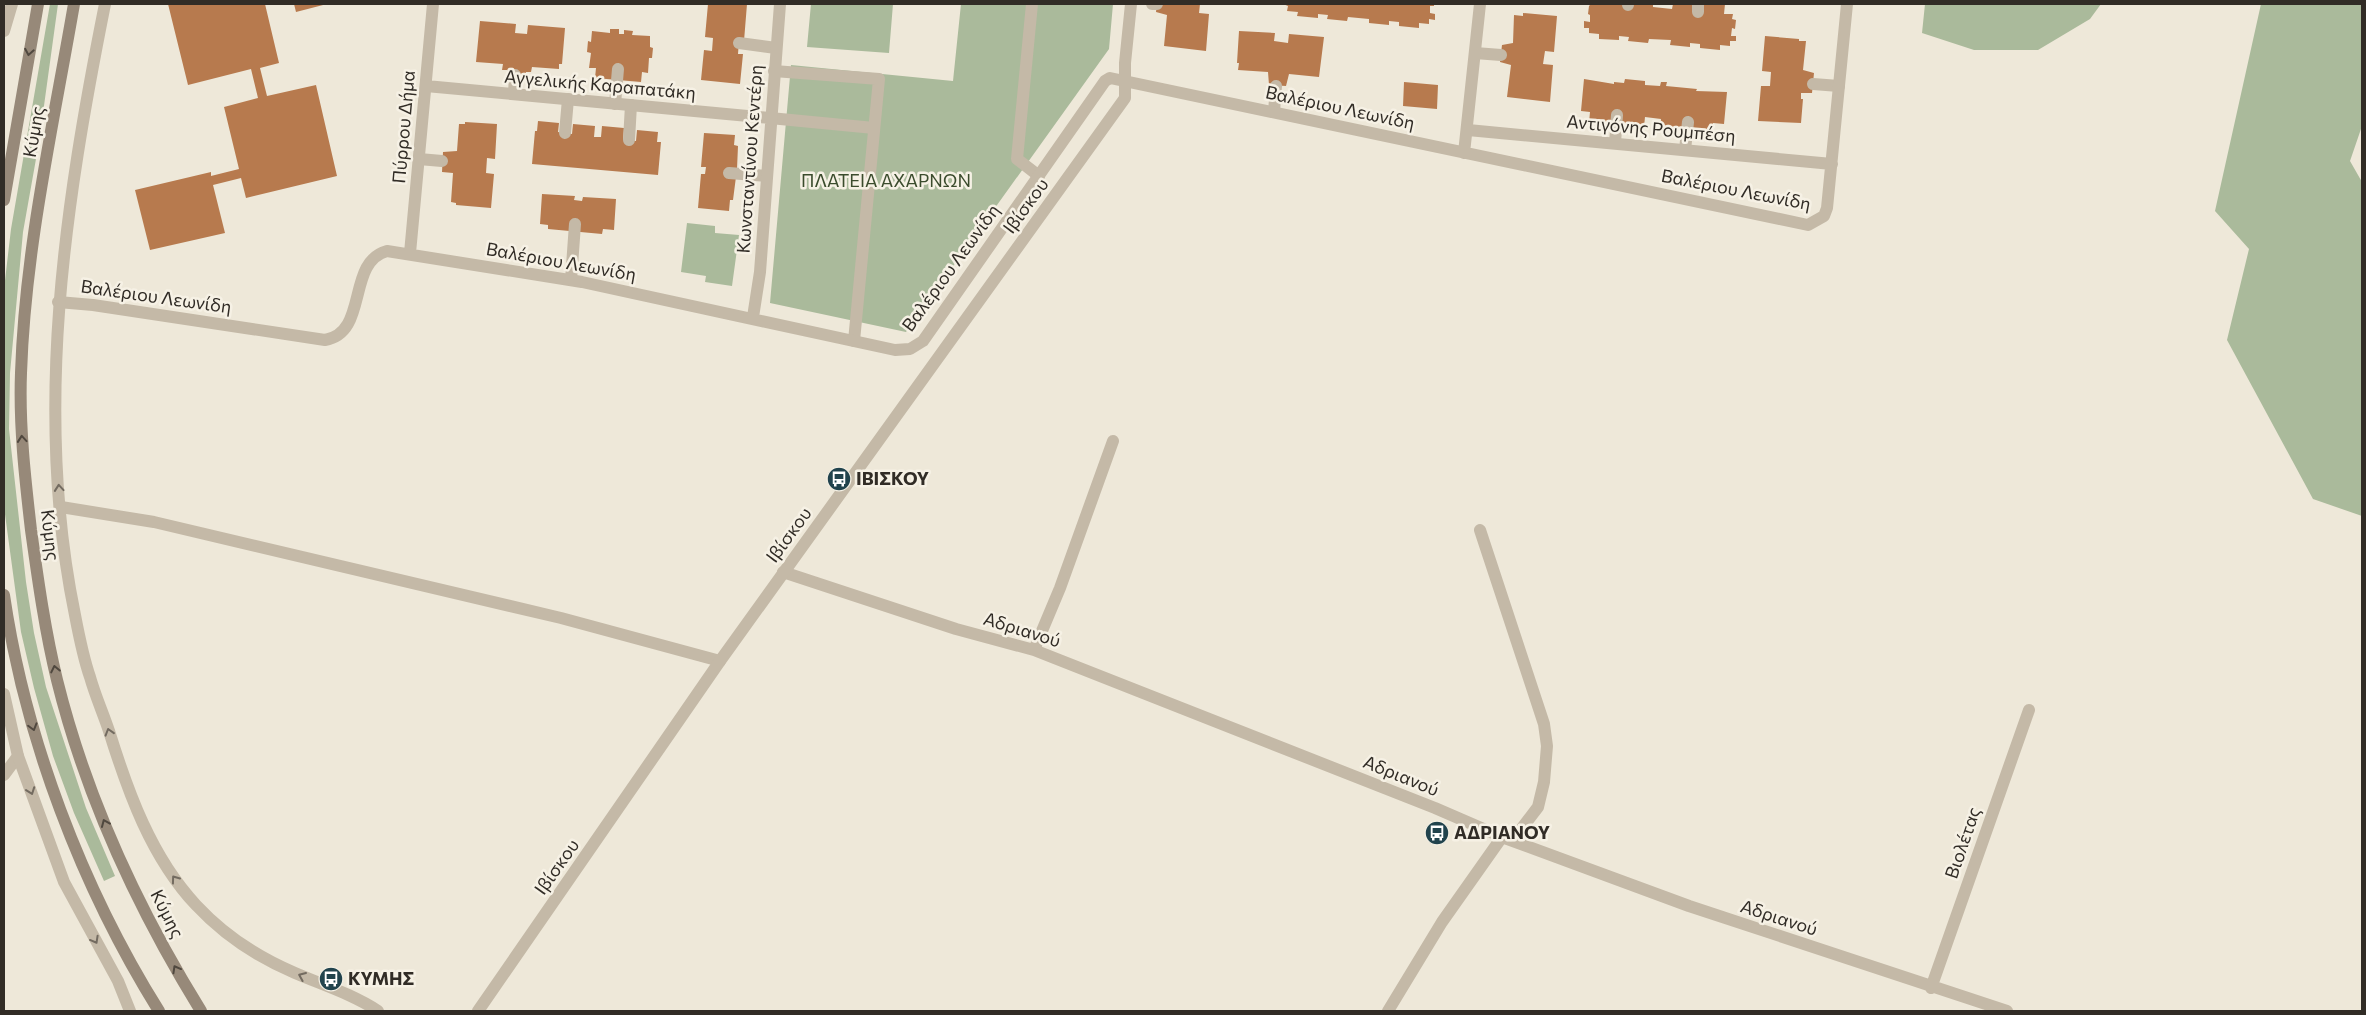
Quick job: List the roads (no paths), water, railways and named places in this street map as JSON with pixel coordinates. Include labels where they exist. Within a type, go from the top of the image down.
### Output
[{"type":"main road","name":"Κύμης","points":[[4,200],[38,4]]},
{"type":"main road","name":"Κύμης","points":[[74,4],[35,229],[21,372],[21,424],[36,564],[57,681],[77,748],[96,802],[152,926],[201,1011]]},
{"type":"main road","points":[[4,594],[10,636],[23,691],[42,760],[63,817],[123,947],[158,1011]]},
{"type":"street","points":[[4,31],[12,4]]},
{"type":"street","points":[[105,4],[84,111],[66,228],[58,302],[56,401],[61,507],[75,613],[89,676],[117,762],[139,814],[160,857],[174,880],[196,905],[240,944],[274,963],[342,992],[378,1011]]},
{"type":"street","name":"Πύρρου Δήμα","points":[[410,254],[433,4]]},
{"type":"street","name":"Κωνσταντίνου Κεντέρη","points":[[752,318],[760,272],[780,4]]},
{"type":"street","points":[[1032,4],[1017,159],[1039,176]]},
{"type":"street","name":"Ιβίσκου","points":[[478,1011],[783,572],[1125,98],[1125,63],[1131,4]]},
{"type":"street","points":[[1152,4],[1157,4]]},
{"type":"street","points":[[1464,153],[1468,130],[1480,4]]},
{"type":"street","points":[[1832,164],[1847,4]]},
{"type":"street","points":[[739,43],[776,48]]},
{"type":"street","points":[[1475,53],[1501,55]]},
{"type":"street","points":[[615,104],[618,69]]},
{"type":"street","points":[[774,71],[879,79],[854,341]]},
{"type":"street","points":[[514,94],[515,75]]},
{"type":"street","name":"Βαλέριου Λεωνίδη","points":[[58,302],[93,305],[325,340],[334,339],[347,328],[369,261],[378,253],[387,250],[571,280],[895,350],[910,349],[923,341],[1105,81],[1110,78],[1808,225],[1817,222],[1824,216],[1832,164]]},
{"type":"street","points":[[1813,84],[1839,86]]},
{"type":"street","name":"Αγγελικής Καραπατάκη","points":[[426,86],[874,128]]},
{"type":"street","points":[[1274,112],[1276,86]]},
{"type":"street","points":[[565,133],[568,99]]},
{"type":"street","points":[[628,140],[631,105]]},
{"type":"street","points":[[1614,143],[1616,116]]},
{"type":"street","points":[[1685,150],[1688,122]]},
{"type":"street","name":"Αντιγόνης Ρουμπέση","points":[[1468,130],[1832,164]]},
{"type":"street","points":[[419,159],[442,161]]},
{"type":"street","points":[[729,173],[766,176]]},
{"type":"street","points":[[571,280],[575,224]]},
{"type":"street","points":[[1034,650],[1060,588],[1113,441]]},
{"type":"street","points":[[61,507],[154,522],[561,618],[720,661]]},
{"type":"street","points":[[1388,1011],[1442,922],[1502,837],[1519,832],[1538,807],[1544,782],[1547,746],[1544,724],[1480,530]]},
{"type":"street","name":"Αδριανού","points":[[783,572],[956,628],[1034,650],[1277,745],[1502,837],[1689,906],[1931,988],[2007,1011]]},
{"type":"street","points":[[4,694],[18,756],[64,882],[118,981],[130,1011]]},
{"type":"street","name":"Βιολέτας","points":[[1931,988],[2029,710]]},
{"type":"street","points":[[4,775],[18,756]]},
{"type":"place","name":"ΙΒΙΣΚΟΥ","points":[[839,479]]},
{"type":"place","name":"ΑΔΡΙΑΝΟΥ","points":[[1437,833]]},
{"type":"place","name":"ΚΥΜΗΣ","points":[[331,979]]},
{"type":"park label","name":"ΠΛΑΤΕΙΑ ΑΧΑΡΝΩΝ","points":[[886,181]]}]
